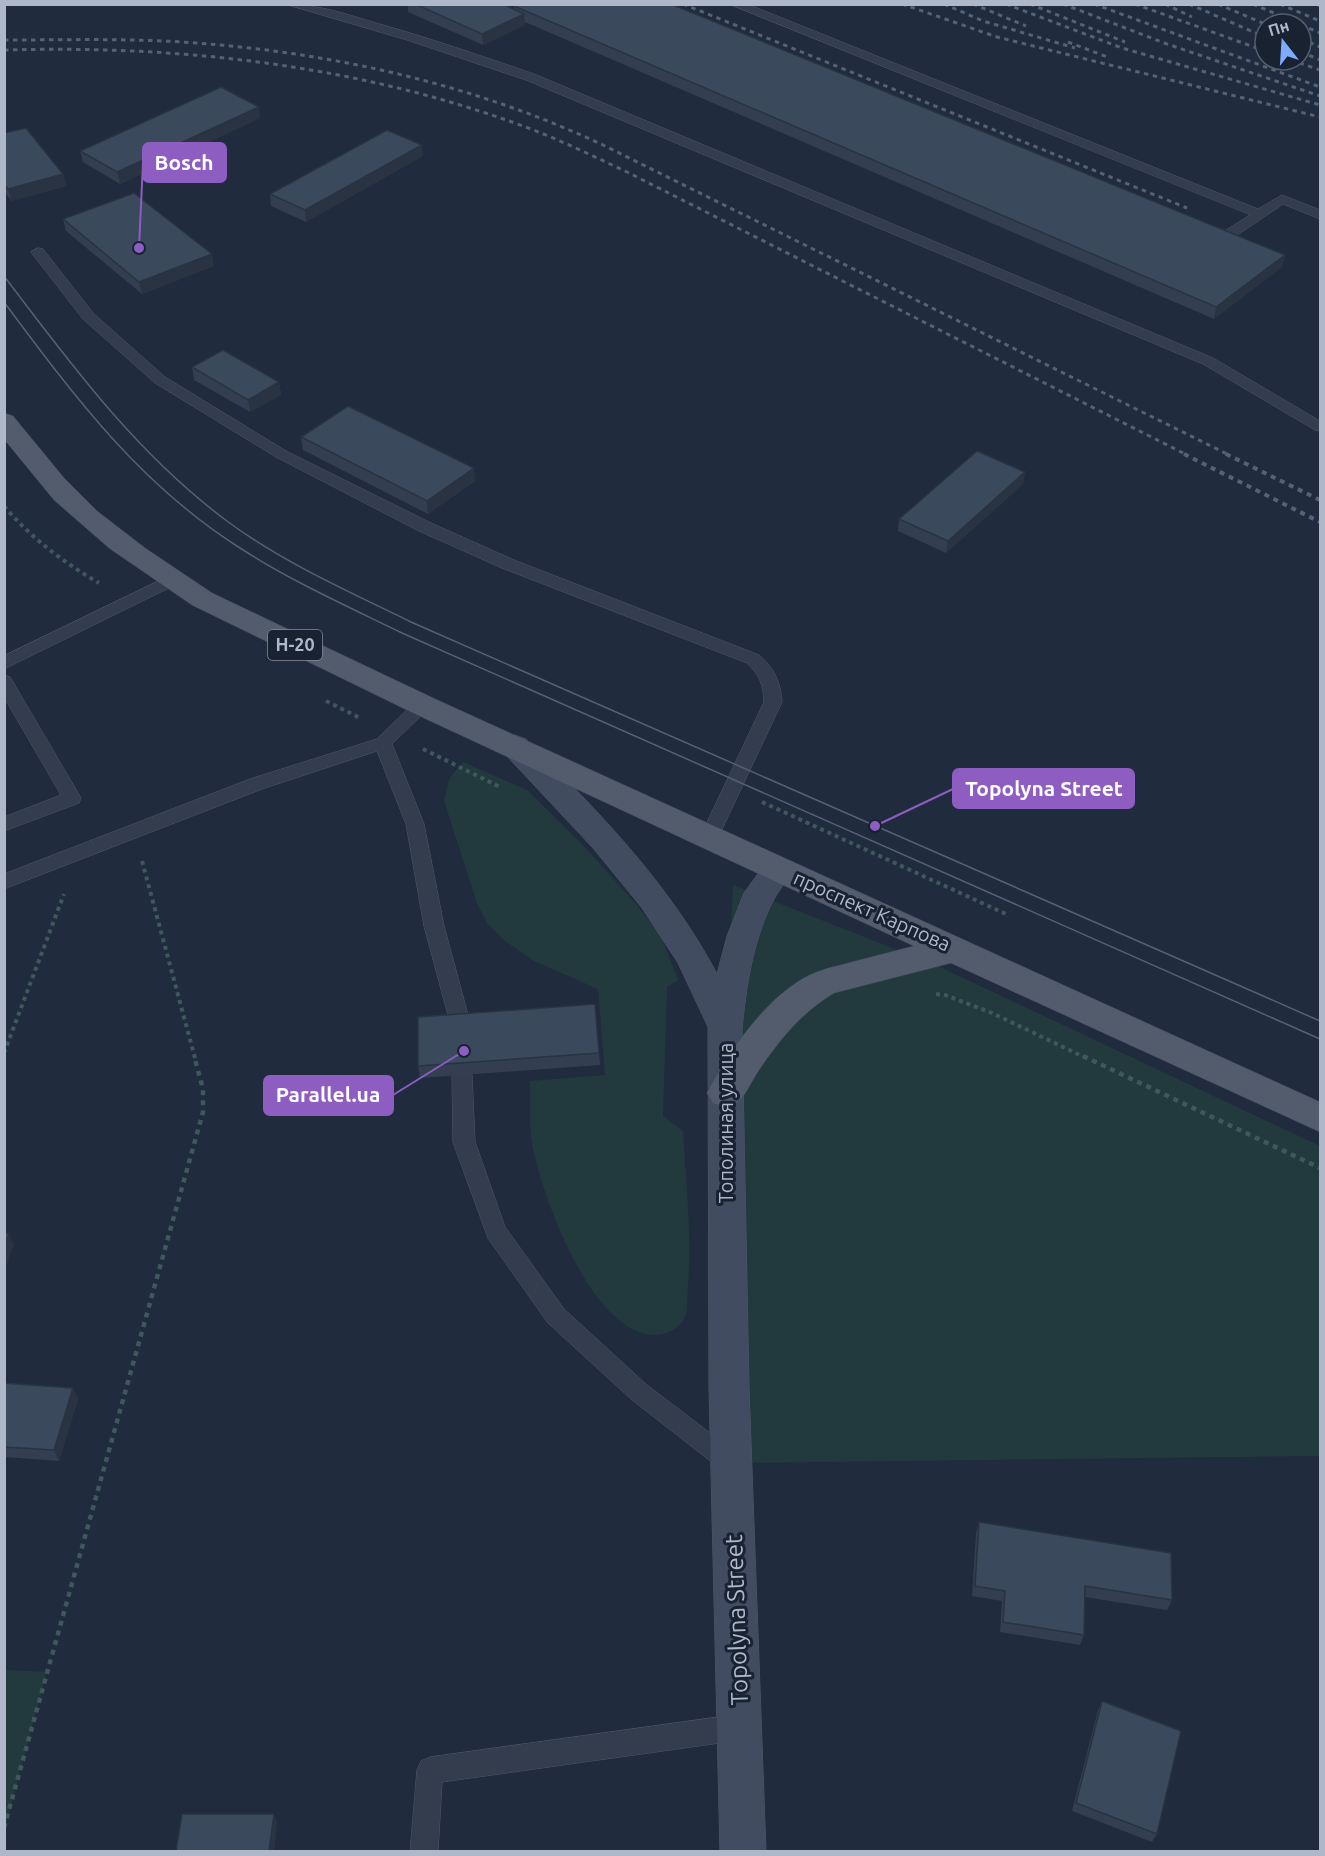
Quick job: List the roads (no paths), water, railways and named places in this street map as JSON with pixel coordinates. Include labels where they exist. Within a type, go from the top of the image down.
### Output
[{"type":"main road","name":"Н-20","points":[[4,421],[71,501],[117,542],[171,580],[272,634],[422,705]]},
{"type":"main road","name":"проспект Карпова","points":[[422,705],[1320,1118]]},
{"type":"main road","points":[[515,746],[608,844],[655,900],[706,983],[725,1029]]},
{"type":"main road","name":"Тополиная улица","points":[[729,1388],[725,1029],[729,993],[744,936],[756,902],[778,869]]},
{"type":"main road","points":[[725,1093],[754,1049],[789,1009],[822,984],[872,969],[956,949]]},
{"type":"main road","name":"Topolyna Street","points":[[729,1388],[743,1851]]},
{"type":"lane","points":[[291,4],[447,46],[530,77],[1208,362],[1320,427]]},
{"type":"lane","points":[[735,4],[1260,214]]},
{"type":"lane","points":[[1225,237],[1282,200],[1320,214]]},
{"type":"lane","points":[[38,252],[88,316],[160,380],[282,454],[425,527],[508,564],[753,659],[766,671],[772,684],[773,702],[709,837]]},
{"type":"lane","points":[[4,663],[171,580]]},
{"type":"lane","points":[[4,681],[72,798],[4,824]]},
{"type":"lane","points":[[4,882],[256,784],[383,744],[422,705]]},
{"type":"lane","points":[[383,744],[415,824],[434,926],[461,1026]]},
{"type":"lane","points":[[462,1075],[464,1142],[496,1231],[556,1316],[639,1392],[731,1463]]},
{"type":"lane","points":[[424,1851],[430,1770],[741,1727]]},
{"type":"tram line","points":[[4,276],[108,409],[166,470],[231,524],[296,565],[411,622],[1320,1021]]},
{"type":"tram line","points":[[4,302],[56,371],[139,467],[204,523],[279,571],[402,633],[1320,1039]]},
{"type":"railway","points":[[683,4],[1187,208]]},
{"type":"railway","points":[[902,4],[997,37],[1320,117]]},
{"type":"railway","points":[[944,4],[983,21],[1075,48]]},
{"type":"railway","points":[[973,4],[1026,26]]},
{"type":"railway","points":[[1006,4],[1122,48],[1320,105]]},
{"type":"railway","points":[[1030,4],[1125,42]]},
{"type":"railway","points":[[1063,4],[1167,44],[1320,96]]},
{"type":"railway","points":[[1094,4],[1320,87]]},
{"type":"railway","points":[[1135,4],[1253,47]]},
{"type":"railway","points":[[1165,4],[1192,17]]},
{"type":"railway","points":[[1189,4],[1253,32]]},
{"type":"railway","points":[[1218,4],[1253,19]]},
{"type":"railway","points":[[1253,4],[1271,12]]},
{"type":"railway","points":[[1280,4],[1320,21]]},
{"type":"railway","points":[[1316,4],[1320,6]]},
{"type":"railway","points":[[1313,30],[1320,33]]},
{"type":"railway","points":[[4,40],[148,40],[248,48],[353,64],[457,90],[507,106],[605,146],[1229,455]]},
{"type":"railway","points":[[1068,42],[1110,58]]},
{"type":"railway","points":[[1313,44],[1320,47]]},
{"type":"railway","points":[[4,50],[136,51],[267,63],[397,88],[460,105],[523,126],[627,172],[1187,455]]},
{"type":"railway","points":[[1313,57],[1320,60]]},
{"type":"railway","points":[[1313,68],[1320,70]]},
{"type":"railway","points":[[1184,454],[1320,522]]},
{"type":"railway","points":[[1226,454],[1320,500]]},
{"type":"place","name":"Bosch","points":[[139,248]]},
{"type":"place","name":"Topolyna Street","points":[[875,826]]},
{"type":"place","name":"Parallel.ua","points":[[464,1051]]}]
